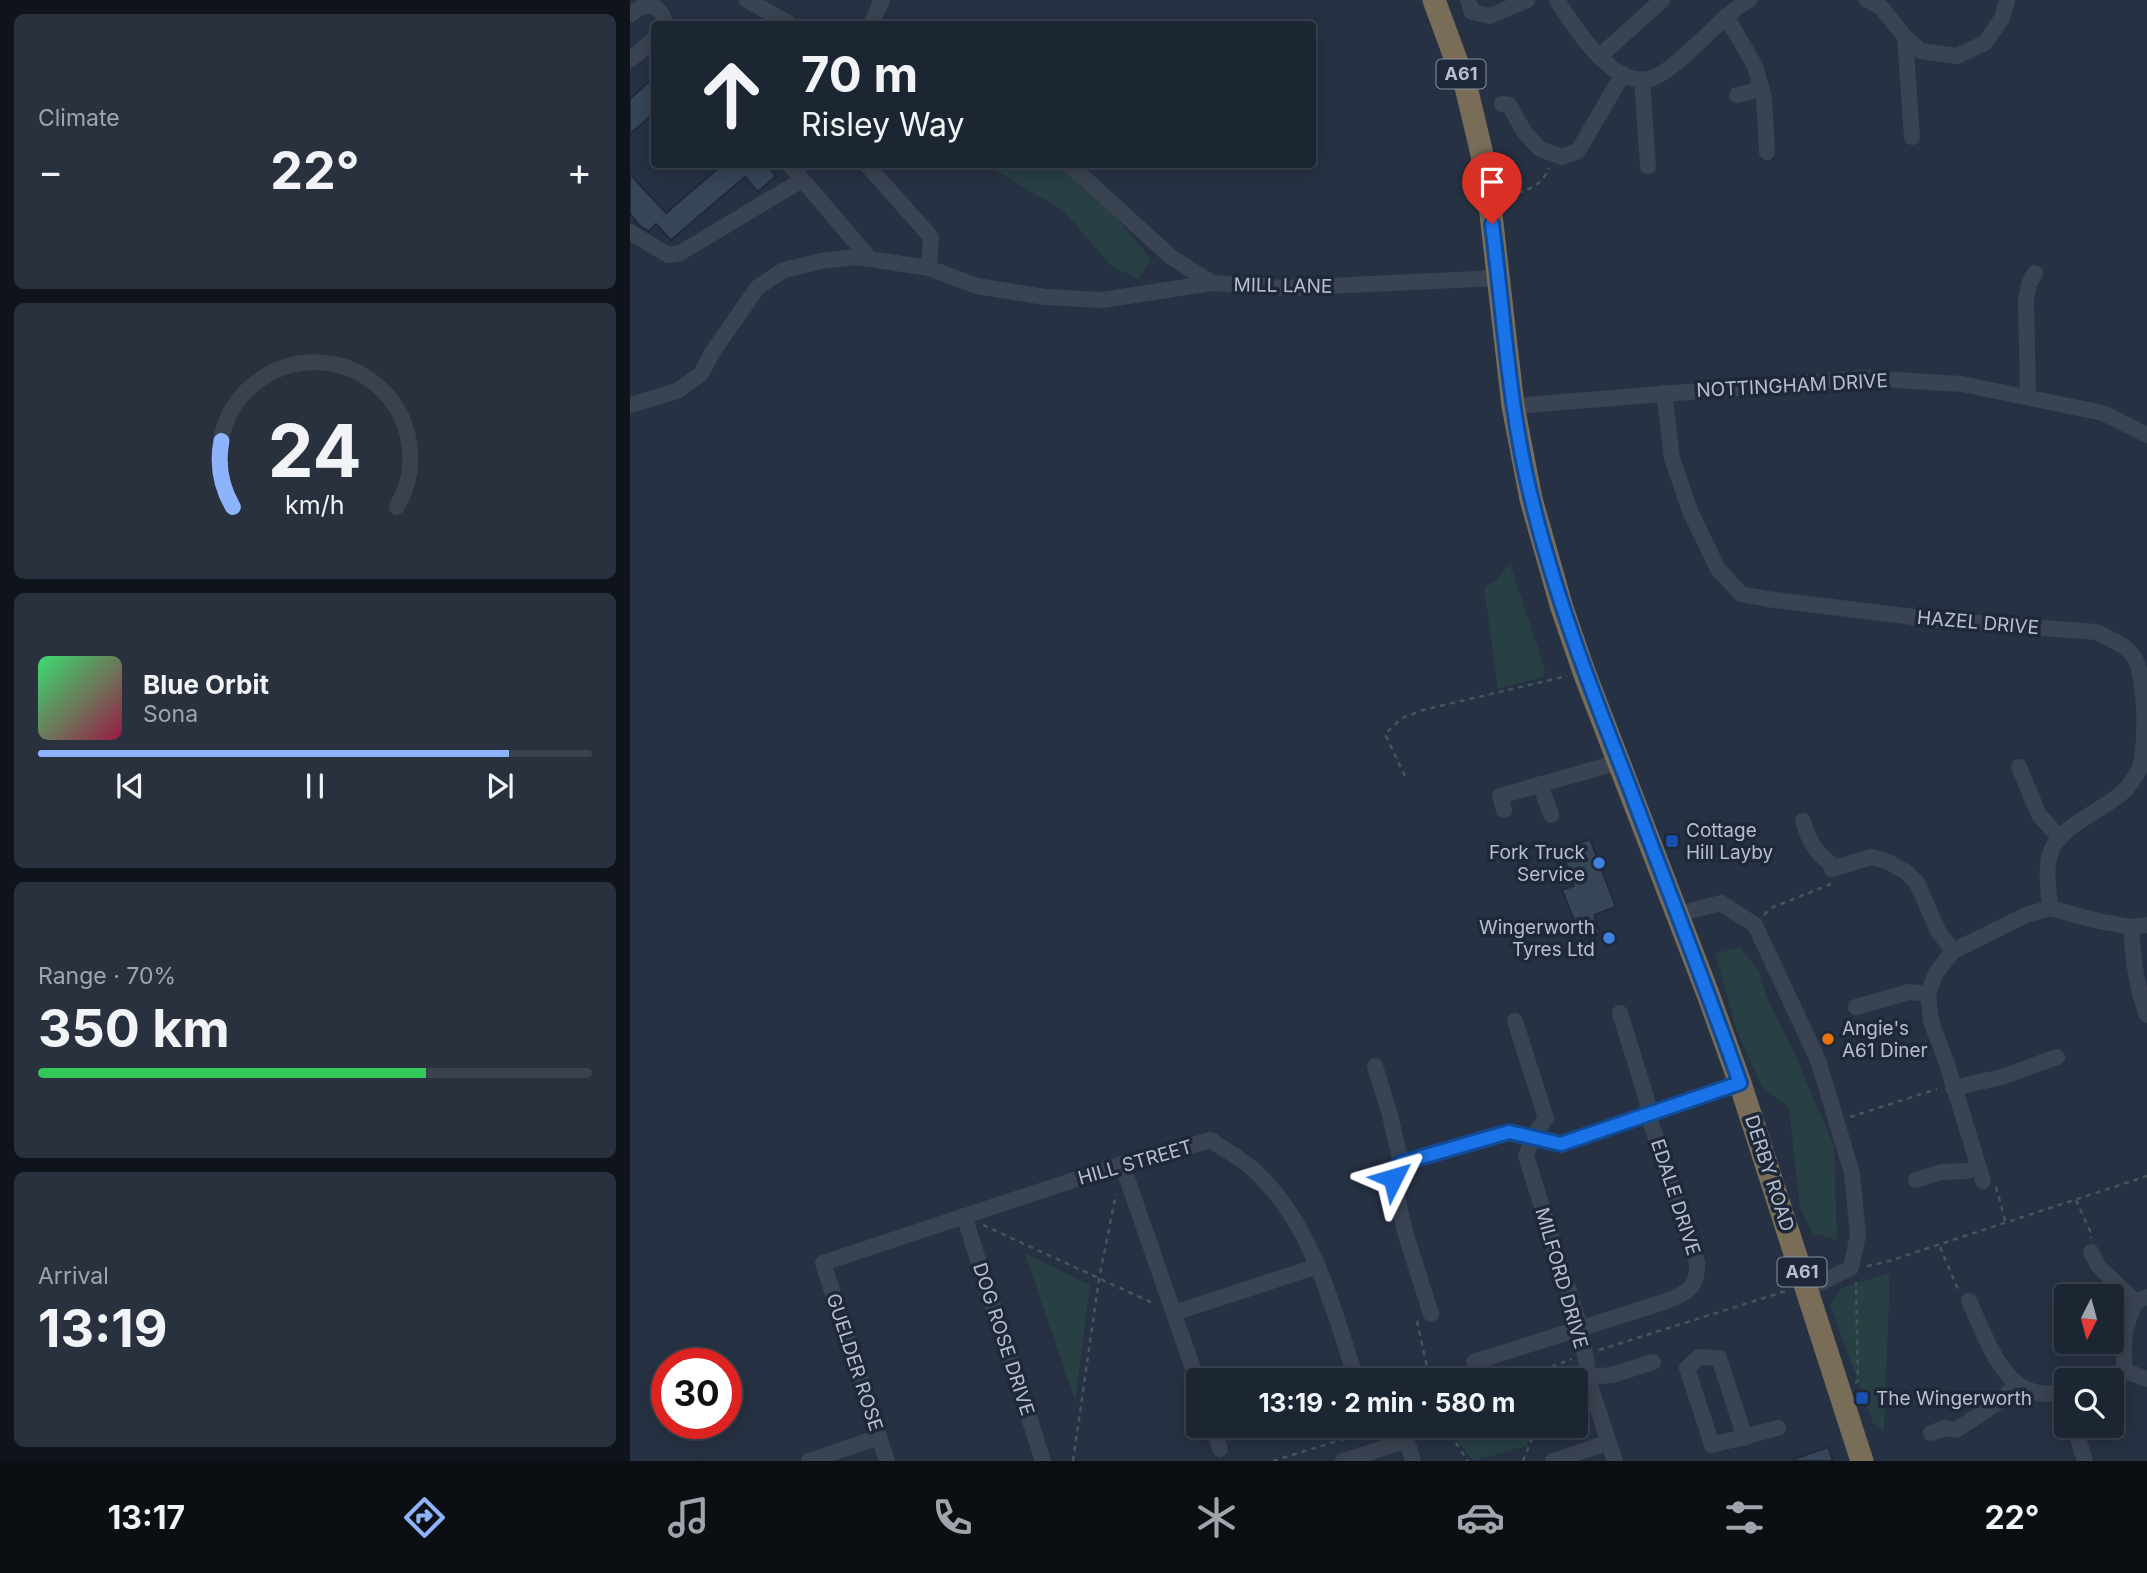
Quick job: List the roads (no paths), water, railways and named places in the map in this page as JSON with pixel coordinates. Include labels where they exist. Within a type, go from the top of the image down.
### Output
[{"type":"highway","name":"DERBY ROAD","points":[[1434,0],[1466,87],[1481,150],[1513,406],[1531,499],[1562,608],[1584,673],[1678,914],[1740,1083],[1862,1461]]},
{"type":"street","points":[[747,0],[785,21]]},
{"type":"street","points":[[872,21],[883,0]]},
{"type":"street","points":[[1468,0],[1472,12],[1490,16],[1527,0]]},
{"type":"street","points":[[1557,0],[1577,33],[1612,69],[1642,81],[1661,75],[1726,16],[1749,0]]},
{"type":"street","points":[[1600,56],[1662,0]]},
{"type":"street","points":[[1867,0],[1881,7],[1905,37],[1921,51],[1957,55],[1985,43],[2002,18],[2007,0]]},
{"type":"street","points":[[630,15],[641,6],[649,4],[656,8],[665,21]]},
{"type":"street","points":[[1726,16],[1755,66],[1762,89],[1767,152]]},
{"type":"street","points":[[1905,37],[1913,136]]},
{"type":"street","points":[[630,60],[651,42]]},
{"type":"street","points":[[1502,104],[1509,105],[1525,133],[1540,149],[1562,158],[1578,150],[1623,74]]},
{"type":"street","points":[[1642,81],[1648,166]]},
{"type":"street","points":[[1737,95],[1762,89]]},
{"type":"street","points":[[792,168],[870,259]]},
{"type":"street","points":[[870,168],[931,237],[929,268]]},
{"type":"street","name":"MILL LANE","points":[[1073,168],[1171,257],[1212,283],[1285,288],[1499,278]]},
{"type":"street","points":[[630,232],[668,256],[680,253],[802,180]]},
{"type":"street","points":[[630,405],[677,391],[701,374],[713,351],[758,287],[784,270],[821,261],[855,257],[929,268],[977,286],[1045,297],[1102,300],[1212,283]]},
{"type":"street","points":[[2028,397],[2026,300],[2029,284],[2035,273]]},
{"type":"street","name":"NOTTINGHAM DRIVE","points":[[1513,406],[1863,378],[1962,384],[2028,397],[2103,413],[2147,435]]},
{"type":"street","name":"HAZEL DRIVE","points":[[1664,393],[1672,458],[1690,512],[1718,569],[1741,594],[1938,620],[2096,632],[2118,642],[2134,656],[2142,679],[2144,738],[2140,769],[2124,792],[2060,838]]},
{"type":"street","points":[[1504,810],[1500,796],[1619,762]]},
{"type":"street","points":[[2019,767],[2039,815],[2060,838],[2052,849],[2047,870],[2050,908]]},
{"type":"street","points":[[1540,784],[1550,815]]},
{"type":"street","points":[[1803,821],[1814,849],[1834,869],[1871,857],[1905,871],[1917,883],[1938,931],[1953,951]]},
{"type":"street","points":[[1678,914],[1721,903],[1755,925],[1818,1060],[1852,1173],[1858,1235],[1851,1268],[1806,1287]]},
{"type":"street","points":[[1916,1180],[1941,1172],[1967,1171],[1981,1174],[1931,1021],[1928,994],[1936,973],[1953,951],[2026,915],[2050,908],[2098,921],[2139,926],[2133,961],[2147,1015]]},
{"type":"street","points":[[1856,1007],[1909,992],[1928,994]]},
{"type":"street","points":[[1620,1013],[1647,1100],[1648,1114]]},
{"type":"street","name":"MILFORD DRIVE","points":[[1515,1021],[1546,1118],[1533,1136],[1526,1156],[1581,1330],[1589,1377],[1615,1461]]},
{"type":"street","points":[[1952,1086],[2001,1077],[2057,1057]]},
{"type":"street","points":[[1375,1066],[1401,1163]]},
{"type":"street","points":[[1431,1314],[1405,1232],[1393,1178],[1396,1167],[1401,1163],[1509,1132],[1561,1144],[1740,1083]]},
{"type":"street","name":"EDALE DRIVE","points":[[1581,1330],[1682,1294],[1693,1286],[1698,1277],[1694,1253],[1648,1114]]},
{"type":"street","name":"HILL STREET","points":[[824,1264],[1122,1164],[1211,1140],[1255,1170],[1298,1223],[1318,1266],[1353,1368]]},
{"type":"street","points":[[1122,1164],[1193,1368]]},
{"type":"street","name":"DOG ROSE DRIVE","points":[[964,1216],[1043,1461]]},
{"type":"street","points":[[2091,1252],[2099,1266],[2141,1299],[2126,1321],[2123,1348],[2125,1371],[2147,1379]]},
{"type":"street","name":"GUELDER ROSE","points":[[824,1264],[887,1461]]},
{"type":"street","points":[[1174,1313],[1318,1266]]},
{"type":"street","points":[[1969,1301],[2006,1374],[2016,1385],[2054,1394]]},
{"type":"street","points":[[1474,1362],[1581,1330]]},
{"type":"street","points":[[1745,1438],[1719,1359],[1699,1357],[1687,1368],[1712,1445],[1745,1438],[1778,1428]]},
{"type":"street","points":[[1589,1377],[1612,1375],[1653,1362]]},
{"type":"street","points":[[1931,1433],[1945,1428],[1956,1430],[2000,1401],[2016,1385]]},
{"type":"street","points":[[809,1461],[880,1437]]},
{"type":"street","points":[[1217,1438],[1220,1449]]},
{"type":"street","points":[[1343,1461],[1394,1438]]},
{"type":"street","points":[[1404,1438],[1413,1461]]},
{"type":"street","points":[[2078,1438],[2085,1461]]},
{"type":"street","points":[[1553,1461],[1609,1443]]},
{"type":"place","name":"Cottage Hill Layby","points":[[1672,841]]},
{"type":"place","name":"Fork Truck Service","points":[[1599,863]]},
{"type":"place","name":"Wingerworth Tyres Ltd","points":[[1609,938]]},
{"type":"place","name":"Angie's A61 Diner","points":[[1828,1039]]},
{"type":"place","name":"The Wingerworth","points":[[1862,1398]]}]
